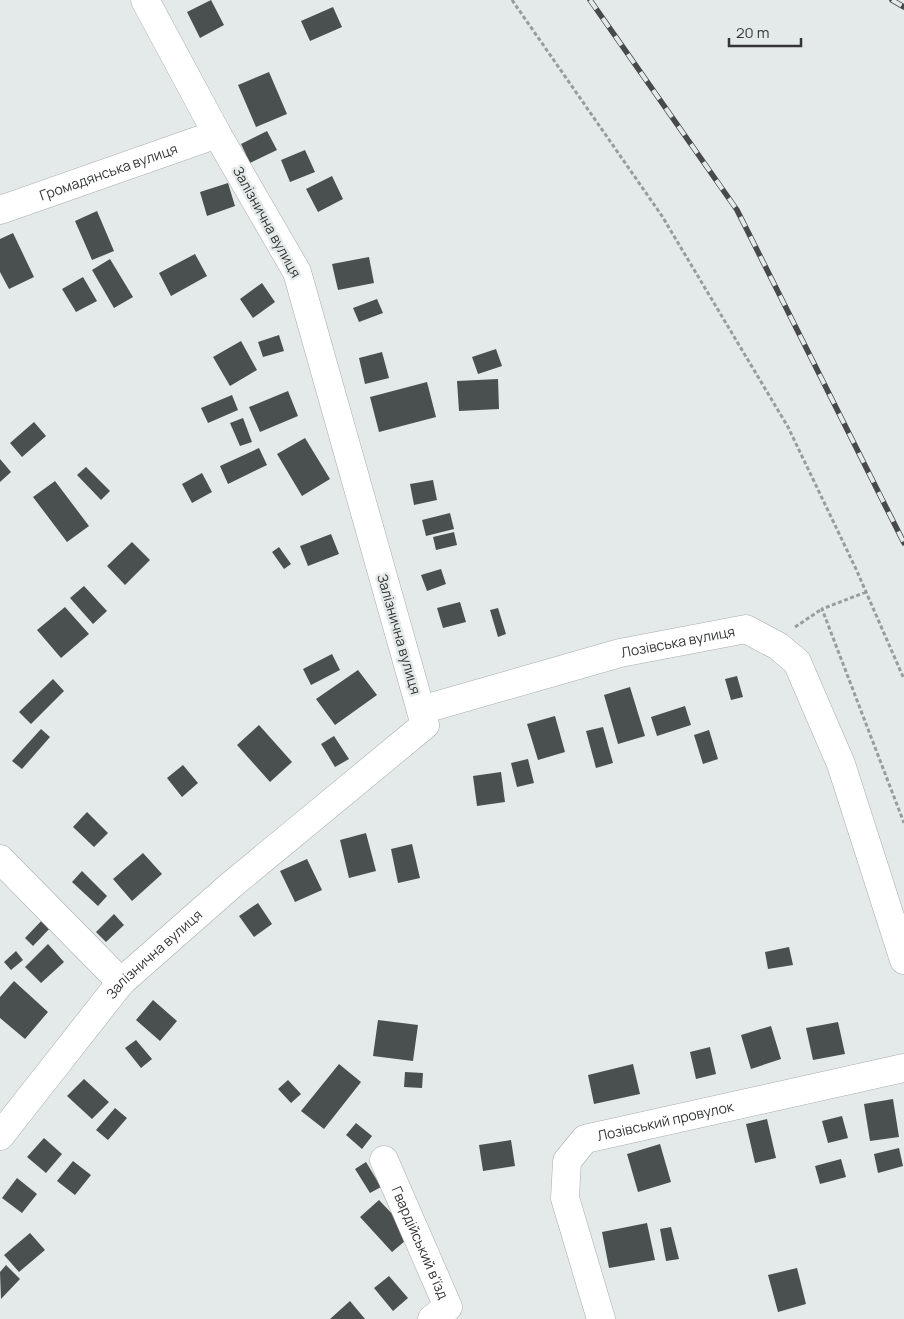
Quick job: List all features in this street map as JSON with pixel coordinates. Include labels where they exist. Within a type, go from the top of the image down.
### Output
[{"type":"street","name":"Залізнична вулиця","points":[[0,1136],[121,982],[230,886],[425,725],[297,272],[217,134],[145,0]]},
{"type":"street","name":"Громадянська вулиця","points":[[0,210],[217,134]]},
{"type":"street","name":"Лозівська вулиця","points":[[421,710],[620,654],[746,629],[778,646],[797,662],[841,764],[904,960]]},
{"type":"street","points":[[0,859],[121,982]]},
{"type":"street","name":"Лозівський провулок","points":[[601,1319],[566,1198],[567,1161],[585,1139],[904,1068]]},
{"type":"street","name":"Гвардійський в'їзд","points":[[384,1160],[448,1307],[432,1319]]},
{"type":"path","points":[[512,0],[662,216],[788,427],[866,592],[904,679]]},
{"type":"path","points":[[778,646],[799,623],[822,609],[866,592]]},
{"type":"path","points":[[822,609],[904,823]]},
{"type":"building","points":[[211,0],[224,25],[200,38],[187,12]]},
{"type":"building","points":[[333,7],[342,27],[310,41],[301,21]]},
{"type":"building","points":[[269,72],[287,114],[256,127],[238,85]]},
{"type":"building","points":[[267,131],[277,150],[250,163],[241,144]]},
{"type":"building","points":[[305,150],[315,172],[290,182],[281,160]]},
{"type":"building","points":[[332,176],[343,199],[318,212],[306,189]]},
{"type":"building","points":[[228,183],[235,206],[207,216],[200,192]]},
{"type":"building","points":[[97,211],[114,251],[92,260],[75,221]]},
{"type":"building","points":[[13,233],[34,277],[9,289],[0,272],[0,239]]},
{"type":"building","points":[[195,254],[207,276],[171,296],[159,273]]},
{"type":"building","points":[[369,257],[374,283],[338,290],[332,264]]},
{"type":"building","points":[[110,259],[133,297],[114,308],[92,270]]},
{"type":"building","points":[[83,277],[97,301],[76,312],[62,289]]},
{"type":"building","points":[[262,283],[275,302],[253,318],[240,299]]},
{"type":"building","points":[[377,299],[383,313],[359,322],[353,308]]},
{"type":"building","points":[[279,335],[284,351],[263,357],[258,342]]},
{"type":"building","points":[[241,341],[257,370],[230,386],[213,357]]},
{"type":"building","points":[[496,349],[502,366],[478,374],[472,357]]},
{"type":"building","points":[[382,352],[389,378],[365,384],[359,358]]},
{"type":"building","points":[[498,379],[499,409],[459,411],[457,381]]},
{"type":"building","points":[[427,382],[436,417],[379,432],[370,397]]},
{"type":"building","points":[[288,391],[298,416],[260,432],[249,407]]},
{"type":"building","points":[[232,395],[238,410],[208,423],[201,408]]},
{"type":"building","points":[[243,418],[252,442],[240,446],[230,423]]},
{"type":"building","points":[[34,422],[46,436],[22,457],[10,443]]},
{"type":"building","points":[[305,438],[330,479],[302,496],[277,454]]},
{"type":"building","points":[[259,448],[267,465],[228,484],[220,466]]},
{"type":"building","points":[[0,459],[11,472],[0,482]]},
{"type":"building","points":[[86,467],[110,491],[101,500],[77,475]]},
{"type":"building","points":[[202,473],[212,492],[192,503],[182,484]]},
{"type":"building","points":[[433,480],[437,500],[414,505],[410,484]]},
{"type":"building","points":[[55,481],[89,526],[67,542],[33,497]]},
{"type":"building","points":[[450,513],[454,529],[426,536],[422,520]]},
{"type":"building","points":[[454,532],[457,545],[436,550],[433,537]]},
{"type":"building","points":[[331,534],[339,554],[308,566],[300,546]]},
{"type":"building","points":[[132,542],[150,560],[125,585],[107,566]]},
{"type":"building","points":[[279,547],[291,564],[284,569],[272,552]]},
{"type":"building","points":[[441,569],[446,584],[427,591],[421,575]]},
{"type":"building","points":[[84,586],[107,611],[93,624],[70,598]]},
{"type":"building","points":[[460,602],[466,622],[443,628],[437,608]]},
{"type":"building","points":[[65,607],[89,634],[61,658],[37,630]]},
{"type":"building","points":[[498,608],[506,634],[498,637],[490,610]]},
{"type":"building","points":[[332,654],[340,670],[311,685],[303,669]]},
{"type":"building","points":[[358,670],[377,695],[335,725],[316,699]]},
{"type":"building","points":[[737,676],[743,697],[731,700],[725,679]]},
{"type":"building","points":[[53,679],[64,691],[31,724],[19,712]]},
{"type":"building","points":[[630,687],[645,736],[618,744],[604,695]]},
{"type":"building","points":[[685,706],[691,725],[657,736],[651,717]]},
{"type":"building","points":[[555,716],[565,752],[538,760],[527,724]]},
{"type":"building","points":[[259,725],[292,762],[270,782],[237,745]]},
{"type":"building","points":[[603,727],[613,763],[596,768],[586,731]]},
{"type":"building","points":[[41,729],[50,737],[22,769],[12,761]]},
{"type":"building","points":[[709,730],[718,759],[703,764],[694,735]]},
{"type":"building","points":[[334,736],[349,759],[335,767],[321,744]]},
{"type":"building","points":[[528,759],[534,783],[517,787],[511,763]]},
{"type":"building","points":[[183,765],[198,783],[182,797],[167,778]]},
{"type":"building","points":[[501,772],[505,802],[477,806],[473,776]]},
{"type":"building","points":[[87,812],[108,833],[94,847],[73,827]]},
{"type":"building","points":[[366,833],[376,871],[349,878],[340,840]]},
{"type":"building","points":[[412,844],[420,878],[398,883],[391,849]]},
{"type":"building","points":[[143,853],[162,874],[132,901],[113,879]]},
{"type":"building","points":[[307,859],[322,890],[295,902],[280,871]]},
{"type":"building","points":[[82,871],[107,896],[98,906],[72,882]]},
{"type":"building","points":[[258,903],[272,924],[254,937],[239,916]]},
{"type":"building","points":[[114,914],[124,925],[106,942],[96,932]]},
{"type":"building","points":[[45,917],[53,925],[33,946],[25,938]]},
{"type":"building","points":[[48,944],[64,962],[41,983],[25,967]]},
{"type":"building","points":[[789,947],[793,965],[768,969],[765,952]]},
{"type":"building","points":[[16,951],[23,960],[11,970],[4,962]]},
{"type":"building","points":[[14,981],[48,1012],[25,1039],[0,1018],[0,997]]},
{"type":"building","points":[[153,1000],[177,1021],[160,1041],[136,1020]]},
{"type":"building","points":[[378,1020],[418,1025],[413,1061],[373,1056]]},
{"type":"building","points":[[838,1022],[845,1054],[813,1060],[806,1028]]},
{"type":"building","points":[[771,1026],[781,1059],[751,1069],[741,1035]]},
{"type":"building","points":[[136,1040],[152,1059],[141,1068],[125,1048]]},
{"type":"building","points":[[710,1047],[716,1074],[696,1079],[690,1052]]},
{"type":"building","points":[[339,1064],[361,1082],[324,1129],[301,1111]]},
{"type":"building","points":[[633,1064],[640,1094],[594,1104],[588,1075]]},
{"type":"building","points":[[405,1072],[423,1073],[422,1088],[404,1087]]},
{"type":"building","points":[[84,1079],[109,1102],[92,1119],[67,1096]]},
{"type":"building","points":[[288,1080],[301,1094],[291,1103],[278,1089]]},
{"type":"building","points":[[893,1099],[899,1137],[870,1141],[864,1104]]},
{"type":"building","points":[[115,1108],[127,1118],[108,1140],[96,1130]]},
{"type":"building","points":[[842,1116],[848,1138],[828,1143],[822,1121]]},
{"type":"building","points":[[767,1119],[776,1158],[755,1163],[746,1124]]},
{"type":"building","points":[[356,1123],[372,1136],[362,1149],[346,1135]]},
{"type":"building","points":[[44,1138],[62,1154],[46,1173],[27,1157]]},
{"type":"building","points":[[511,1140],[515,1166],[483,1171],[479,1145]]},
{"type":"building","points":[[660,1144],[671,1182],[638,1192],[627,1154]]},
{"type":"building","points":[[899,1148],[903,1166],[878,1173],[874,1154]]},
{"type":"building","points":[[841,1159],[846,1177],[820,1184],[815,1166]]},
{"type":"building","points":[[73,1161],[91,1175],[75,1195],[57,1181]]},
{"type":"building","points":[[366,1162],[381,1187],[370,1193],[355,1169]]},
{"type":"building","points":[[17,1178],[37,1194],[22,1213],[2,1198]]},
{"type":"building","points":[[379,1200],[412,1235],[392,1252],[360,1217]]},
{"type":"building","points":[[647,1223],[655,1260],[609,1268],[602,1232]]},
{"type":"building","points":[[671,1227],[679,1259],[666,1261],[660,1229]]},
{"type":"building","points":[[30,1233],[45,1250],[19,1272],[4,1255]]},
{"type":"building","points":[[6,1265],[20,1279],[1,1299],[0,1272]]},
{"type":"building","points":[[797,1268],[806,1304],[778,1312],[768,1275]]},
{"type":"building","points":[[389,1276],[408,1298],[393,1311],[374,1288]]},
{"type":"building","points":[[350,1301],[365,1319],[330,1319]]},
{"type":"railway","points":[[590,0],[737,210],[904,543]]},
{"type":"railway","points":[[892,0],[904,7]]}]
